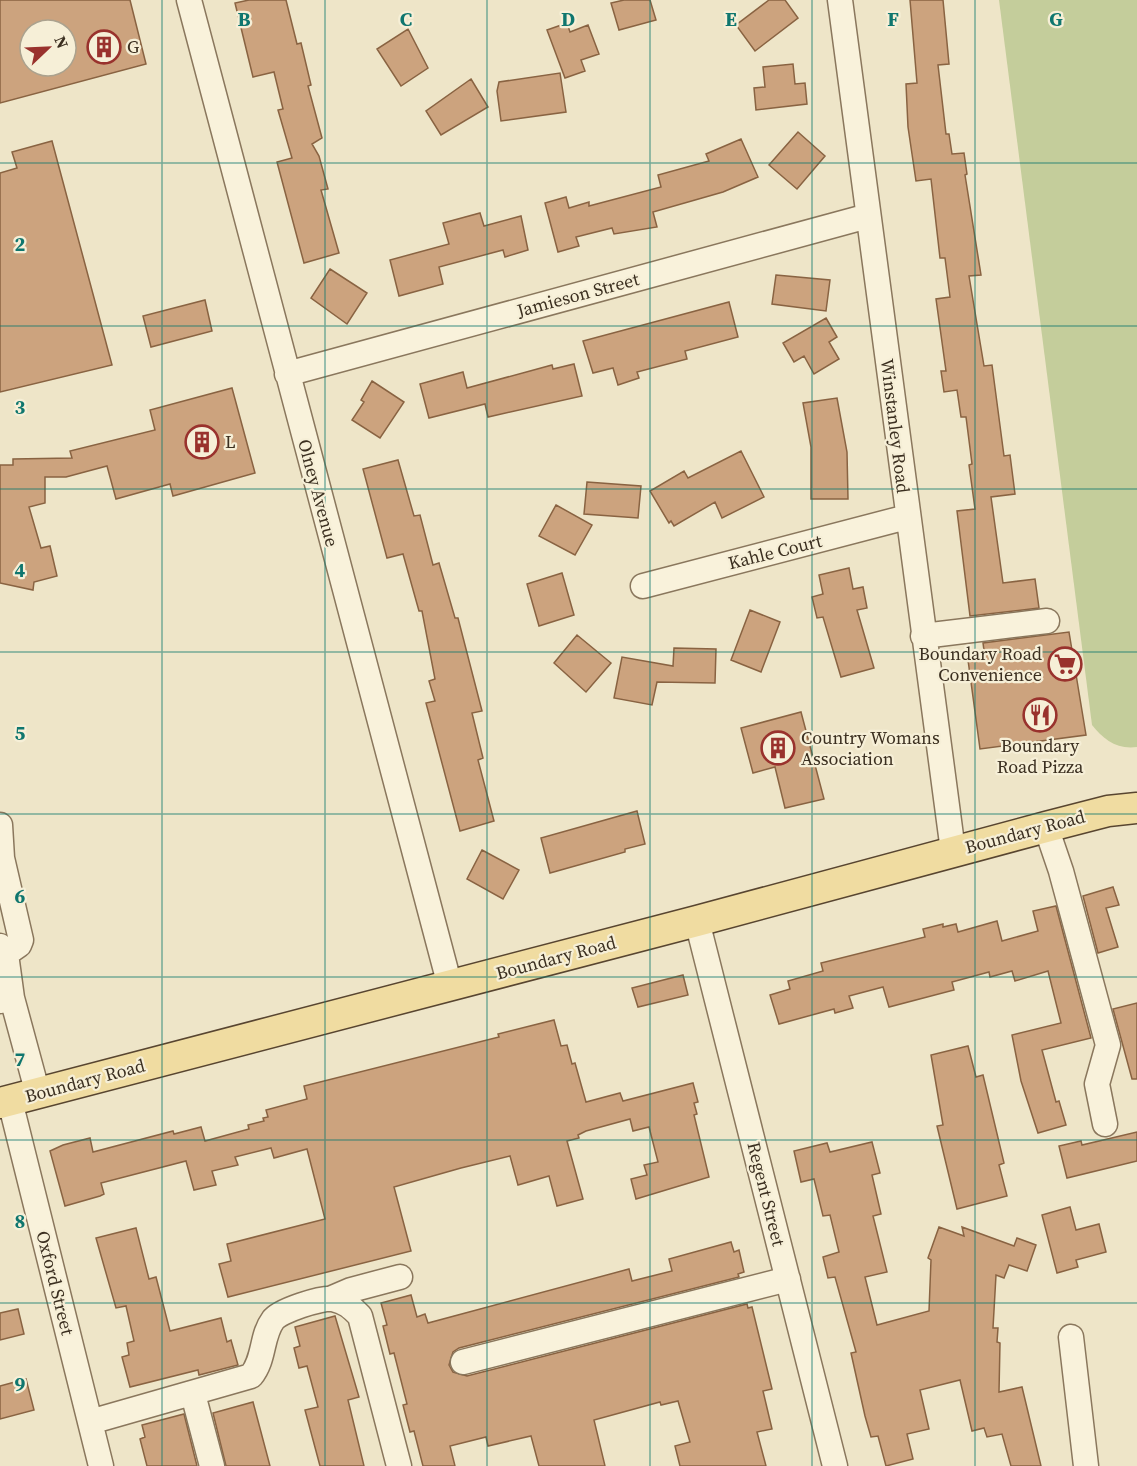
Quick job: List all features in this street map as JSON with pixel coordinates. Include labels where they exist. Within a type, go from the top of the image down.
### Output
[{"type":"main road","name":"Boundary Road","points":[[16,1099],[697,921],[953,851],[1124,809],[1137,796]]},
{"type":"street","name":"Olney Avenue","points":[[189,0],[450,986]]},
{"type":"street","name":"Winstanley Road","points":[[840,0],[922,636],[953,851]]},
{"type":"street","name":"Jamieson Street","points":[[287,374],[868,216]]},
{"type":"street","name":"Kahle Court","points":[[643,585],[907,517]]},
{"type":"street","points":[[922,636],[1047,621]]},
{"type":"street","points":[[0,825],[2,858],[21,940],[19,945],[3,950]]},
{"type":"street","points":[[1046,827],[1062,872],[1108,1045],[1098,1084],[1105,1124]]},
{"type":"street","name":"Regent Street","points":[[697,921],[835,1466]]},
{"type":"street","name":"Oxford Street","points":[[3,950],[16,1099],[101,1466]]},
{"type":"street","points":[[90,1422],[251,1376],[261,1362],[272,1321],[280,1313],[400,1277]]},
{"type":"street","points":[[463,1362],[788,1279]]},
{"type":"street","points":[[330,1299],[349,1304],[360,1316],[399,1466]]},
{"type":"street","points":[[1071,1337],[1086,1466]]},
{"type":"street","points":[[193,1394],[212,1466]]},
{"type":"green space","points":[[999,0],[1137,0],[1137,747],[1117,745],[1101,735],[1092,725]]},
{"type":"building","name":"G","points":[[0,0],[130,0],[146,64],[0,103]]},
{"type":"building","points":[[249,0],[286,0],[297,44],[301,43],[311,85],[308,86],[322,138],[312,144],[319,156],[328,189],[321,190],[339,253],[304,263],[277,162],[292,158],[278,110],[283,109],[274,72],[253,77],[235,3]]},
{"type":"building","points":[[624,0],[650,0],[656,20],[619,30],[611,3]]},
{"type":"building","points":[[769,0],[785,0],[798,18],[755,51],[736,25]]},
{"type":"building","points":[[910,0],[943,0],[949,64],[938,65],[946,134],[949,134],[952,154],[964,153],[967,174],[965,175],[981,275],[969,276],[984,366],[992,365],[1004,456],[1010,455],[1015,494],[991,497],[1003,583],[1035,579],[1039,608],[970,616],[957,511],[975,509],[969,465],[972,464],[966,417],[961,417],[957,390],[944,392],[941,371],[946,371],[936,299],[950,297],[945,258],[940,258],[931,179],[916,181],[908,127],[906,84],[917,83]]},
{"type":"building","points":[[567,23],[570,32],[588,25],[599,54],[581,60],[585,71],[565,78],[547,30]]},
{"type":"building","points":[[408,29],[428,68],[401,86],[377,49]]},
{"type":"building","points":[[793,64],[795,84],[805,83],[807,104],[756,110],[754,88],[765,87],[763,67]]},
{"type":"building","points":[[560,73],[566,112],[501,121],[497,91],[499,82]]},
{"type":"building","points":[[471,79],[488,107],[441,135],[426,111]]},
{"type":"building","points":[[798,132],[825,156],[797,189],[769,165]]},
{"type":"building","points":[[741,139],[758,177],[723,192],[653,212],[657,227],[614,234],[612,228],[576,237],[579,246],[558,252],[545,203],[566,197],[569,208],[589,202],[589,206],[661,187],[658,175],[709,161],[706,154]]},
{"type":"building","points":[[52,141],[112,365],[0,392],[0,173],[17,168],[12,152]]},
{"type":"building","points":[[480,213],[484,226],[521,216],[528,250],[505,257],[503,250],[439,267],[443,284],[399,296],[390,260],[449,244],[443,223]]},
{"type":"building","points":[[330,269],[367,293],[347,324],[311,298]]},
{"type":"building","points":[[776,275],[830,280],[826,311],[772,304]]},
{"type":"building","points":[[205,300],[212,331],[151,347],[143,316]]},
{"type":"building","points":[[729,302],[738,337],[685,351],[687,359],[637,372],[639,378],[618,385],[613,368],[593,373],[583,341]]},
{"type":"building","points":[[826,318],[837,337],[829,342],[839,359],[814,374],[804,356],[794,362],[783,343]]},
{"type":"building","points":[[574,364],[582,396],[488,417],[485,404],[429,418],[420,384],[463,372],[467,388],[552,365],[553,369]]},
{"type":"building","points":[[372,381],[404,402],[380,438],[352,420],[364,402],[361,400]]},
{"type":"building","points":[[232,388],[255,473],[173,496],[170,484],[116,499],[107,466],[66,477],[45,477],[45,503],[29,507],[41,548],[50,546],[57,576],[34,582],[33,590],[0,583],[0,465],[13,465],[13,459],[72,458],[70,451],[155,430],[150,410]]},
{"type":"building","points":[[837,398],[847,452],[848,499],[811,499],[811,447],[803,403]]},
{"type":"building","points":[[741,451],[764,497],[722,518],[715,502],[674,526],[671,521],[669,523],[650,491],[684,471],[688,478]]},
{"type":"building","points":[[398,460],[414,516],[420,515],[433,565],[439,563],[455,618],[458,618],[482,711],[472,713],[483,758],[478,760],[494,821],[460,831],[426,703],[435,701],[429,681],[435,679],[422,611],[419,611],[403,554],[387,558],[363,469]]},
{"type":"building","points":[[587,482],[641,486],[638,518],[584,514]]},
{"type":"building","points":[[556,505],[592,525],[575,555],[539,536]]},
{"type":"building","points":[[849,568],[853,589],[863,587],[867,608],[857,610],[874,668],[841,677],[823,617],[817,618],[812,597],[823,594],[819,575]]},
{"type":"building","points":[[562,573],[574,615],[539,626],[527,584]]},
{"type":"building","points":[[750,610],[780,622],[761,672],[731,660]]},
{"type":"building","points":[[1069,632],[1086,735],[980,749],[968,660],[985,658],[983,643]]},
{"type":"building","points":[[577,635],[611,663],[586,692],[554,663]]},
{"type":"building","points":[[674,648],[716,649],[715,683],[657,682],[652,705],[614,698],[622,657],[673,666]]},
{"type":"building","name":"Country Womans Association","points":[[801,712],[824,799],[785,808],[775,767],[753,773],[741,728]]},
{"type":"building","points":[[637,811],[645,844],[625,849],[625,852],[550,873],[541,838]]},
{"type":"building","points":[[482,850],[519,870],[503,899],[467,879]]},
{"type":"building","points":[[1113,887],[1119,905],[1106,908],[1118,947],[1098,953],[1083,896]]},
{"type":"building","points":[[1056,906],[1091,1038],[1042,1050],[1056,1102],[1059,1101],[1066,1125],[1038,1133],[1021,1081],[1012,1035],[1061,1023],[1048,971],[1015,981],[1012,971],[990,977],[989,972],[952,982],[954,990],[889,1007],[883,987],[849,996],[853,1008],[835,1013],[834,1009],[779,1024],[770,995],[790,989],[788,981],[823,971],[821,963],[925,937],[923,929],[943,924],[943,927],[956,924],[958,932],[997,921],[1002,941],[1038,931],[1033,911]]},
{"type":"building","points":[[683,975],[688,995],[638,1007],[632,988]]},
{"type":"building","points":[[1137,1003],[1137,1079],[1132,1079],[1113,1009]]},
{"type":"building","points":[[554,1020],[561,1046],[567,1045],[572,1064],[575,1063],[586,1102],[620,1093],[623,1101],[693,1083],[698,1102],[694,1103],[697,1114],[694,1115],[709,1177],[636,1199],[631,1179],[647,1175],[644,1165],[658,1162],[649,1127],[633,1131],[630,1119],[586,1131],[578,1135],[579,1138],[567,1141],[583,1199],[557,1206],[549,1176],[518,1185],[510,1156],[461,1168],[394,1187],[411,1251],[228,1297],[219,1264],[231,1261],[227,1244],[325,1219],[307,1149],[274,1158],[271,1148],[235,1157],[238,1165],[212,1171],[216,1185],[194,1190],[186,1161],[101,1183],[104,1194],[65,1206],[50,1151],[63,1145],[90,1138],[93,1152],[173,1131],[174,1134],[201,1127],[205,1141],[249,1129],[248,1125],[264,1121],[263,1118],[268,1117],[266,1110],[307,1099],[304,1086],[499,1037],[498,1034]]},
{"type":"building","points":[[968,1046],[976,1077],[983,1075],[1004,1163],[999,1165],[1007,1196],[957,1209],[937,1126],[943,1125],[931,1055]]},
{"type":"building","points":[[1137,1132],[1137,1161],[1067,1178],[1059,1146],[1081,1141],[1082,1145]]},
{"type":"building","points":[[872,1142],[880,1173],[872,1175],[881,1214],[873,1216],[887,1272],[865,1277],[877,1325],[929,1311],[931,1260],[928,1258],[939,1227],[964,1236],[962,1227],[1014,1246],[1017,1238],[1036,1245],[1027,1271],[1009,1265],[1004,1278],[996,1275],[993,1328],[998,1328],[997,1342],[1000,1343],[999,1392],[1022,1387],[1041,1466],[1011,1466],[1002,1434],[987,1437],[984,1428],[972,1431],[960,1380],[920,1390],[929,1429],[907,1434],[913,1459],[886,1466],[878,1436],[871,1437],[851,1353],[856,1352],[835,1277],[828,1278],[823,1257],[839,1252],[830,1215],[823,1216],[814,1179],[801,1182],[794,1151],[827,1143],[830,1152]]},
{"type":"building","points":[[1070,1207],[1076,1230],[1099,1224],[1106,1252],[1076,1260],[1078,1267],[1057,1273],[1042,1215]]},
{"type":"building","points":[[136,1228],[149,1279],[156,1277],[170,1331],[221,1318],[227,1342],[231,1340],[238,1365],[199,1375],[198,1370],[130,1387],[122,1357],[129,1355],[127,1343],[134,1341],[126,1306],[116,1308],[96,1238]]},
{"type":"building","points":[[731,1242],[734,1252],[739,1250],[744,1272],[738,1274],[739,1277],[459,1348],[453,1352],[449,1365],[453,1372],[467,1376],[747,1304],[748,1308],[752,1307],[772,1389],[763,1391],[772,1429],[757,1432],[766,1466],[680,1466],[675,1446],[690,1442],[678,1401],[661,1405],[660,1402],[594,1420],[605,1466],[539,1466],[531,1436],[488,1446],[486,1437],[450,1446],[455,1466],[423,1466],[414,1431],[410,1432],[403,1405],[407,1404],[394,1353],[390,1354],[383,1326],[387,1325],[381,1303],[411,1295],[417,1317],[425,1314],[428,1323],[629,1269],[632,1281],[672,1271],[669,1259]]},
{"type":"building","points":[[18,1309],[24,1334],[0,1340],[0,1313]]},
{"type":"building","points":[[335,1316],[359,1397],[348,1400],[364,1466],[320,1466],[305,1410],[318,1407],[307,1366],[299,1368],[294,1348],[300,1346],[295,1327]]},
{"type":"building","points":[[26,1379],[34,1410],[0,1419],[0,1386]]},
{"type":"building","points":[[253,1402],[270,1466],[226,1466],[213,1413]]},
{"type":"building","points":[[184,1414],[197,1466],[147,1466],[140,1439],[145,1437],[142,1425]]},
{"type":"place","name":"G","points":[[104,47]]},
{"type":"place","name":"L","points":[[202,442]]},
{"type":"place","name":"Boundary Road Convenience","points":[[1065,664]]},
{"type":"place","name":"Boundary Road Pizza","points":[[1040,715]]},
{"type":"place","name":"Country Womans Association","points":[[778,748]]}]
